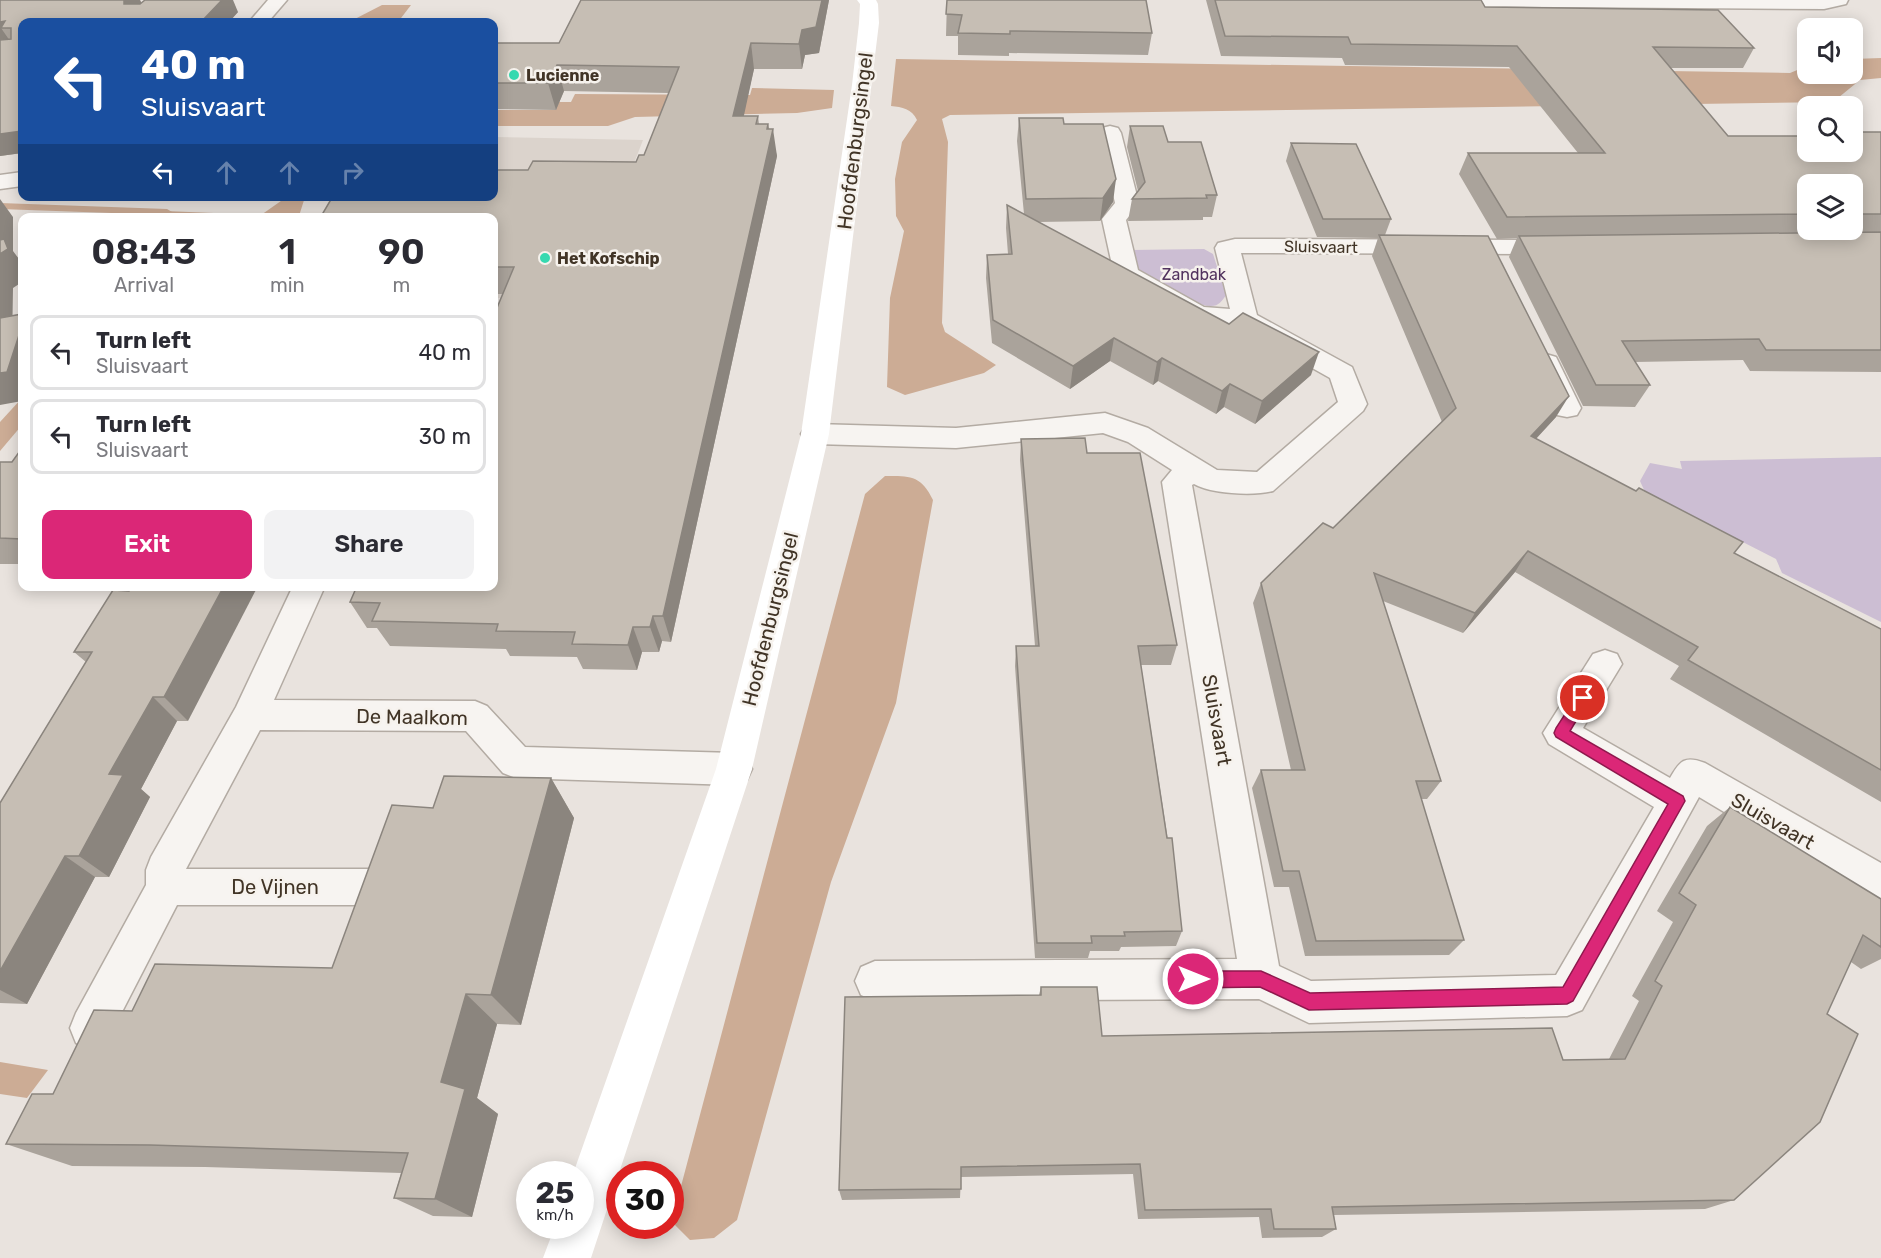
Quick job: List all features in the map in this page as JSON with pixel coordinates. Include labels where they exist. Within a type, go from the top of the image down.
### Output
[{"type":"street","points":[[262,18],[278,0]]},
{"type":"street","name":"Hoofdenburgsingel","points":[[594,1178],[734,769],[815,434],[862,85],[869,23],[869,4],[866,0]]},
{"type":"street","points":[[1417,0],[1824,3],[1839,0]]},
{"type":"street","points":[[815,434],[956,438],[1105,423],[1138,435],[1211,480],[1263,483],[1353,404],[1342,373],[1245,319],[1198,314],[1126,274],[1114,219],[1127,204],[1110,132]]},
{"type":"street","points":[[0,182],[18,180]]},
{"type":"street","name":"Sluisvaart","points":[[1245,319],[1227,248],[1235,246],[1494,258],[1585,247]]},
{"type":"street","points":[[1536,341],[1567,408]]},
{"type":"street","name":"Sluisvaart","points":[[1192,469],[1176,482],[1261,979]]},
{"type":"street","points":[[91,1028],[166,887],[165,870],[250,716],[307,591]]},
{"type":"street","points":[[1605,664],[1561,733],[1677,801]]},
{"type":"street","name":"De Maalkom","points":[[250,716],[476,716],[516,762],[734,769]]},
{"type":"street","name":"Sluisvaart","points":[[875,981],[1261,979],[1309,1002],[1567,995],[1692,774],[1881,884]]},
{"type":"street","name":"De Vijnen","points":[[166,887],[384,887]]},
{"type":"street","points":[[567,1258],[574,1239]]},
{"type":"shaded area","points":[[382,5],[411,5],[401,18],[357,18]]},
{"type":"shaded area","points":[[1881,58],[1881,78],[1863,80],[1863,59]]},
{"type":"shaded area","points":[[896,59],[1790,73],[1797,70],[1797,84],[1855,84],[1840,96],[1797,96],[1797,103],[950,115],[942,119],[948,142],[942,323],[945,332],[996,365],[984,373],[905,395],[887,387],[890,298],[904,231],[896,216],[895,179],[902,142],[917,120],[906,109],[891,106]]},
{"type":"shaded area","points":[[752,88],[834,90],[832,108],[797,113],[635,117],[608,126],[498,126],[498,110],[555,110],[559,102],[571,102],[575,94],[750,95]]},
{"type":"shaded area","name":"Het Kofschip","points":[[498,137],[643,140],[581,299],[498,298],[498,213],[365,213],[456,201],[498,201]]},
{"type":"shaded area","points":[[281,201],[304,201],[300,213],[264,213]]},
{"type":"shaded area","points":[[165,211],[213,213],[167,213]]},
{"type":"shaded area","points":[[18,402],[18,430],[0,451],[0,422]]},
{"type":"shaded area","points":[[885,476],[901,476],[919,481],[933,500],[896,703],[831,882],[737,1220],[714,1238],[690,1240],[684,1234],[684,1175],[865,494]]},
{"type":"shaded area","points":[[0,1062],[48,1070],[27,1098],[0,1094]]},
{"type":"green space","name":"Zandbak","points":[[1204,249],[1213,254],[1226,295],[1220,303],[1214,306],[1194,302],[1137,270],[1132,250]]},
{"type":"green space","points":[[1881,457],[1881,622],[1782,573],[1776,559],[1645,492],[1640,481],[1650,463],[1682,469],[1680,461]]},
{"type":"building","points":[[0,0],[125,0],[124,4],[140,4],[145,0],[222,0],[205,18],[18,18],[18,132],[0,134],[0,40],[11,39],[11,28],[1,28],[5,21],[0,22]]},
{"type":"building","points":[[581,0],[822,0],[816,27],[802,30],[799,44],[751,43],[733,116],[758,116],[756,124],[768,124],[767,129],[773,129],[663,616],[653,616],[650,627],[633,627],[628,645],[572,644],[575,632],[496,631],[498,624],[372,621],[380,603],[350,602],[355,591],[498,591],[498,305],[514,267],[498,267],[498,213],[323,213],[330,201],[498,201],[498,170],[528,170],[533,161],[636,162],[639,155],[644,155],[679,67],[557,65],[548,83],[498,83],[498,43],[559,43]]},
{"type":"building","points":[[947,0],[1146,0],[1152,33],[1010,31],[1010,34],[958,33],[962,15],[946,14]]},
{"type":"building","points":[[1215,0],[1481,0],[1485,7],[1718,10],[1754,48],[1653,47],[1728,136],[1797,136],[1797,162],[1863,162],[1863,132],[1881,132],[1881,214],[1863,214],[1863,174],[1797,174],[1797,214],[1507,217],[1468,153],[1605,153],[1517,46],[1351,44],[1348,37],[1225,36]]},
{"type":"building","points":[[1019,118],[1063,118],[1064,124],[1103,124],[1116,179],[1103,198],[1026,199]]},
{"type":"building","points":[[1130,126],[1163,126],[1168,142],[1201,142],[1217,195],[1206,195],[1207,198],[1132,199],[1145,182]]},
{"type":"building","points":[[1291,143],[1356,144],[1391,219],[1323,219]]},
{"type":"building","points":[[1007,205],[1229,324],[1243,313],[1319,352],[1262,401],[1230,384],[1222,391],[1162,358],[1157,362],[1114,338],[1073,366],[993,320],[987,255],[1012,254]]},
{"type":"building","points":[[1863,232],[1881,232],[1881,350],[1766,350],[1759,339],[1622,341],[1650,385],[1596,385],[1519,236],[1797,233],[1797,240],[1863,240]]},
{"type":"building","points":[[1379,235],[1488,236],[1569,396],[1531,436],[1636,491],[1639,488],[1743,542],[1734,553],[1881,629],[1881,770],[1688,660],[1698,647],[1528,551],[1475,613],[1374,573],[1441,781],[1416,781],[1464,940],[1316,941],[1299,871],[1283,871],[1261,770],[1305,770],[1261,583],[1323,523],[1333,528],[1456,408]]},
{"type":"building","points":[[4,239],[8,249],[0,254],[0,240]]},
{"type":"building","points":[[18,315],[18,338],[7,372],[0,373],[0,318]]},
{"type":"building","points":[[1085,438],[1087,453],[1140,453],[1177,645],[1138,646],[1167,838],[1172,838],[1182,931],[1124,932],[1125,936],[1091,936],[1092,943],[1037,943],[1016,646],[1039,646],[1021,439]]},
{"type":"building","points":[[18,454],[18,539],[0,538],[0,462],[12,462]]},
{"type":"building","points":[[112,591],[221,591],[164,697],[153,697],[109,774],[123,775],[79,856],[65,856],[0,971],[0,803],[92,652],[74,652]]},
{"type":"building","points":[[444,776],[551,778],[491,995],[466,994],[441,1082],[465,1089],[435,1199],[394,1198],[408,1153],[150,1145],[6,1144],[32,1094],[53,1094],[94,1010],[132,1011],[155,964],[332,968],[392,805],[433,808]]},
{"type":"building","points":[[1730,807],[1881,899],[1881,947],[1863,935],[1827,1014],[1858,1034],[1820,1122],[1734,1200],[1332,1207],[1336,1229],[1274,1229],[1271,1209],[1145,1210],[1140,1164],[961,1167],[961,1189],[839,1190],[845,997],[1041,995],[1041,987],[1097,987],[1102,1036],[1552,1028],[1563,1060],[1625,1059],[1662,986],[1655,981],[1696,905],[1679,893]]},
{"type":"waterway","points":[[0,206],[167,212]]},
{"type":"place","name":"Lucienne","points":[[514,75]]},
{"type":"place","name":"Het Kofschip","points":[[545,258]]},
{"type":"route","points":[[1193,979],[1261,979],[1309,1002],[1567,995],[1677,801],[1561,733],[1583,698]]}]
